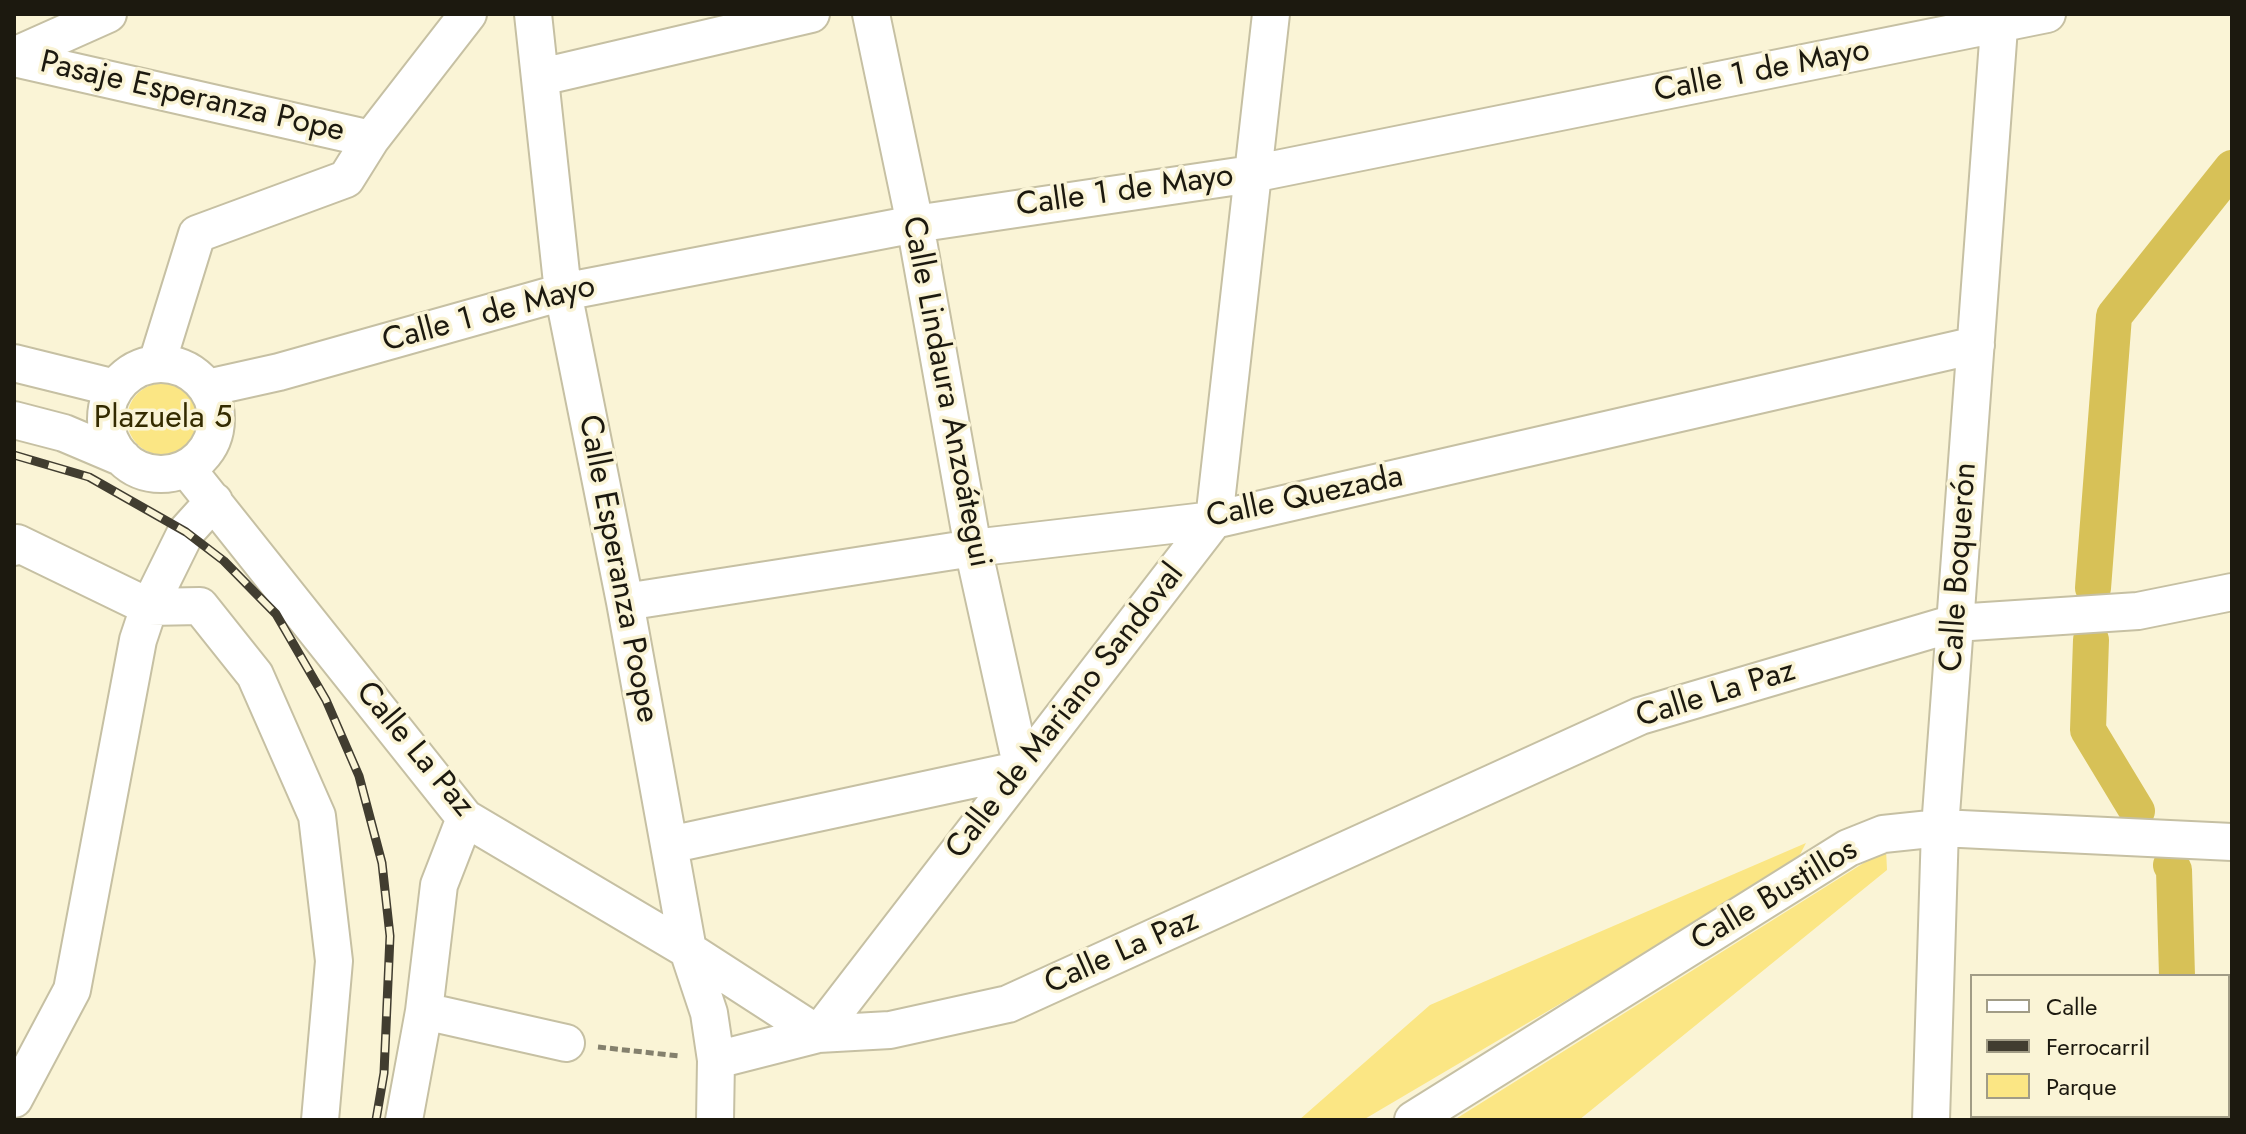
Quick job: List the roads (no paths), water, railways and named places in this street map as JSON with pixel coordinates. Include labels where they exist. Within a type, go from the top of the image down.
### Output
[{"type":"street","points":[[14,57],[108,14]]},
{"type":"street","points":[[157,363],[197,234],[346,179],[371,139],[468,14]]},
{"type":"street","name":"Calle Esperanza Poope","points":[[533,14],[563,292],[625,602],[688,950],[709,1013],[716,1060],[715,1120]]},
{"type":"street","points":[[541,77],[811,14]]},
{"type":"street","name":"Calle Lindaura Anzoátegui","points":[[871,14],[915,224],[973,548],[1022,769]]},
{"type":"street","points":[[1214,520],[1271,14]]},
{"type":"street","name":"Calle 1 de Mayo","points":[[207,388],[279,372],[563,292],[915,224],[1252,174],[2000,19],[2047,14]]},
{"type":"street","name":"Calle Boquerón","points":[[1931,1120],[1940,828],[2000,19]]},
{"type":"street","name":"Pasaje Esperanza Pope","points":[[14,57],[371,139]]},
{"type":"street","name":"Calle Quezada","points":[[625,602],[973,548],[1214,520],[1976,345]]},
{"type":"street","points":[[14,363],[115,388]]},
{"type":"street","points":[[157,363],[175,365],[189,371],[207,388],[216,410],[215,433],[204,453],[187,469],[160,474],[147,472],[134,467],[115,448],[106,419],[108,403],[115,388],[139,367],[157,363]]},
{"type":"street","points":[[14,420],[64,433],[123,458]]},
{"type":"street","name":"Calle La Paz","points":[[187,469],[465,818],[688,950],[818,1034],[890,1030],[1008,1004],[1640,716],[1955,623],[2138,611],[2232,592]]},
{"type":"street","points":[[14,1099],[72,990],[138,640],[149,607],[186,532],[214,501]]},
{"type":"street","name":"Calle de Mariano Sandoval","points":[[818,1034],[1214,520]]},
{"type":"street","points":[[15,544],[149,607],[200,606],[255,675],[317,816],[334,961],[320,1120]]},
{"type":"street","points":[[669,845],[1022,769]]},
{"type":"street","points":[[404,1120],[424,1011],[439,885],[465,818]]},
{"type":"street","name":"Calle Bustillos","points":[[1413,1120],[1848,848],[1883,834],[1940,828],[2232,842]]},
{"type":"street","points":[[424,1011],[566,1043]]},
{"type":"street","points":[[716,1060],[818,1034]]},
{"type":"waterway","points":[[2093,588],[2114,316],[2232,168]]},
{"type":"waterway","points":[[2091,640],[2088,730],[2137,811]]},
{"type":"waterway","points":[[2171,865],[2174,870],[2177,974]]},
{"type":"railway","points":[[14,455],[89,477],[186,532],[224,561],[276,614],[326,700],[359,776],[382,863],[390,936],[384,1073],[376,1120]]},
{"type":"park label","name":"Plazuela 5","points":[[163,419]]}]
